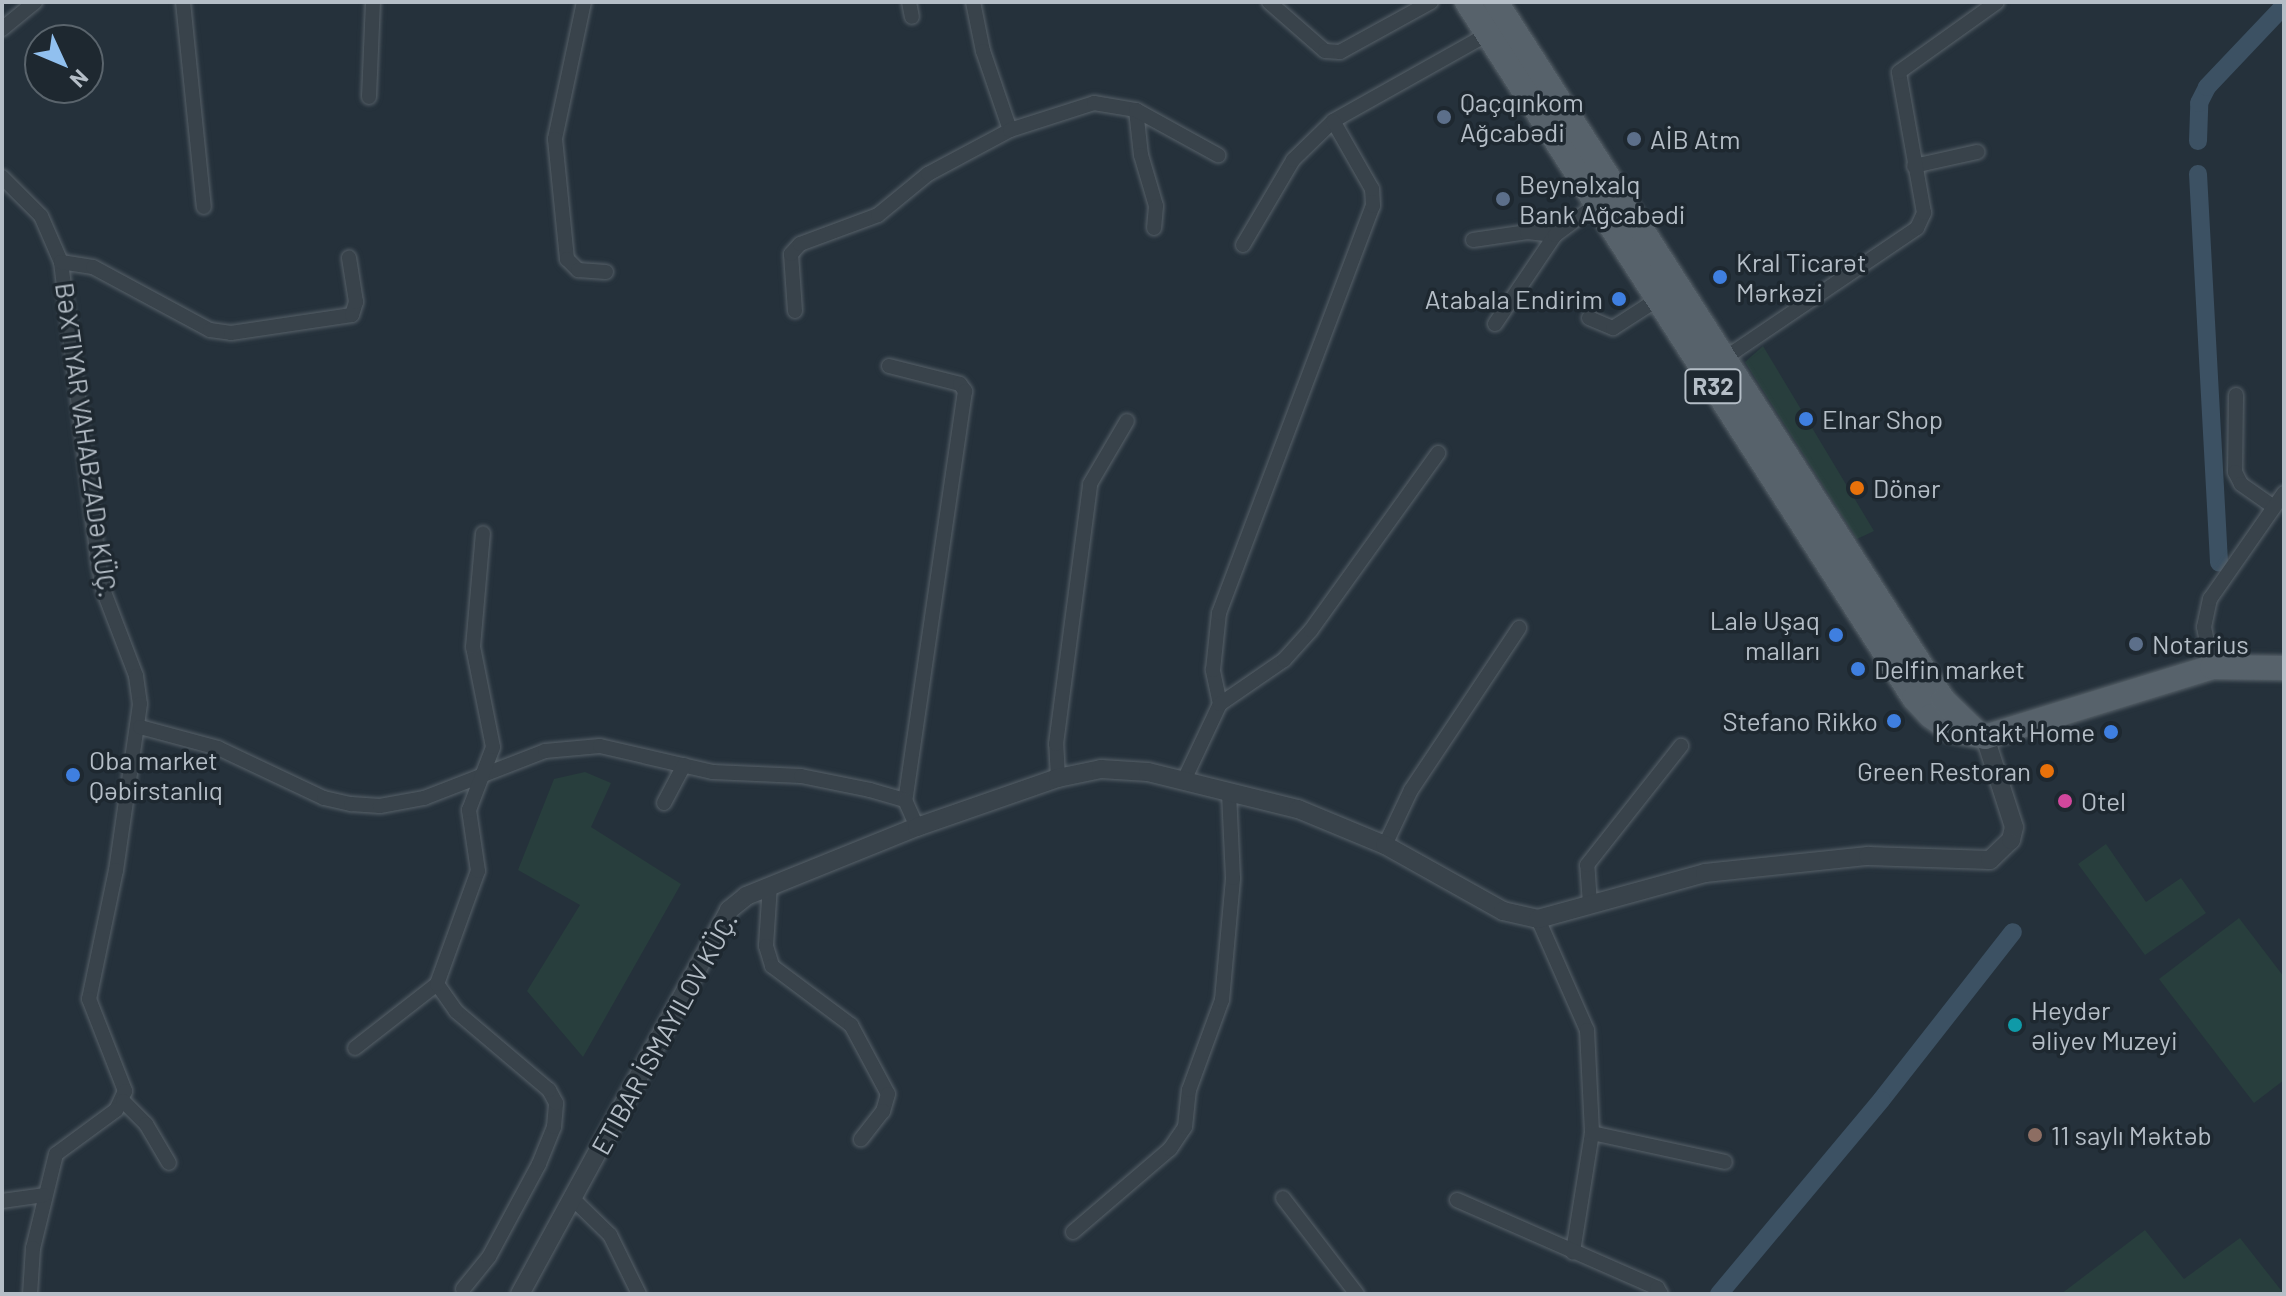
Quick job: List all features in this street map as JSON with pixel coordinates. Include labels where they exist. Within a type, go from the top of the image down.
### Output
[{"type":"main road","name":"R32","points":[[1467,2],[1914,698],[1950,730],[1985,737]]},
{"type":"main road","name":"R32","points":[[1496,2],[1943,700],[1985,737]]},
{"type":"main road","points":[[1985,737],[2212,667],[2284,668]]},
{"type":"street","points":[[2,29],[35,2]]},
{"type":"street","points":[[183,2],[204,207]]},
{"type":"street","points":[[369,97],[373,2]]},
{"type":"street","points":[[584,2],[555,139],[567,259],[578,270],[606,272]]},
{"type":"street","points":[[973,2],[983,51],[1010,130]]},
{"type":"street","points":[[1269,2],[1325,51],[1340,52],[1431,2]]},
{"type":"street","points":[[1725,358],[1917,228],[1924,213],[1899,72],[1997,2]]},
{"type":"street","points":[[1243,245],[1293,160],[1333,121],[1488,34]]},
{"type":"street","points":[[795,311],[791,254],[800,244],[878,215],[928,174],[1010,130],[1094,103],[1136,110],[1218,155]]},
{"type":"street","points":[[1136,110],[1141,155],[1156,206],[1154,228]]},
{"type":"street","points":[[1220,704],[1213,670],[1219,613],[1373,206],[1372,189],[1333,121]]},
{"type":"street","points":[[1914,166],[1977,152]]},
{"type":"street","name":"BƏXTIYAR VAHABZADƏ KÜÇ.","points":[[2,177],[41,216],[61,262],[98,561],[104,592],[136,676],[140,727],[89,999],[95,1023],[123,1080],[123,1101]]},
{"type":"street","points":[[1495,324],[1555,235],[1597,204]]},
{"type":"street","points":[[1473,240],[1527,232],[1555,235]]},
{"type":"street","points":[[61,262],[93,267],[210,330],[231,333],[352,315],[356,302],[349,258]]},
{"type":"street","points":[[1589,318],[1613,328],[1658,299]]},
{"type":"street","points":[[889,366],[960,384],[965,391],[905,800],[917,827]]},
{"type":"street","points":[[2236,395],[2235,472],[2249,492],[2274,507]]},
{"type":"street","points":[[1058,778],[1056,744],[1090,484],[1127,421]]},
{"type":"street","points":[[1185,778],[1220,704],[1284,660],[1311,630],[1438,453]]},
{"type":"street","points":[[2212,667],[2204,627],[2210,599],[2284,493]]},
{"type":"street","points":[[355,1048],[437,984],[478,871],[469,810],[493,747],[473,647],[483,533]]},
{"type":"street","points":[[1385,845],[1411,790],[1519,628]]},
{"type":"street","points":[[140,727],[218,748],[324,798],[351,804],[380,806],[424,798],[545,751],[574,746],[600,746],[713,772],[801,776],[905,800]]},
{"type":"street","points":[[520,1294],[729,910],[770,885],[917,827],[1058,778],[1101,769],[1185,778],[1229,794],[1298,809],[1385,845],[1503,911],[1538,919],[1567,915],[1590,904],[1705,873],[1868,856],[1990,860],[2003,852],[2014,827],[1985,737]]},
{"type":"street","points":[[1590,904],[1587,865],[1681,746]]},
{"type":"street","points":[[664,803],[684,765]]},
{"type":"street","points":[[1073,1232],[1170,1149],[1185,1127],[1189,1090],[1222,1000],[1233,878],[1229,794]]},
{"type":"street","points":[[770,885],[766,946],[772,966],[851,1025],[888,1094],[883,1111],[861,1139]]},
{"type":"street","points":[[1538,919],[1587,1030],[1592,1133],[1573,1252]]},
{"type":"street","points":[[437,984],[456,1011],[549,1090],[556,1103],[554,1127],[539,1164],[489,1257],[463,1289]]},
{"type":"street","points":[[30,1294],[44,1195],[56,1154],[123,1101],[146,1124],[169,1163]]},
{"type":"street","points":[[1592,1133],[1725,1162]]},
{"type":"street","points":[[2,1201],[44,1195]]},
{"type":"street","points":[[572,1198],[610,1235],[639,1294]]},
{"type":"street","points":[[1283,1198],[1357,1294]]},
{"type":"street","points":[[1457,1200],[1657,1288],[1661,1294]]},
{"type":"green space","points":[[1763,346],[1874,531],[1857,539],[1745,362]]},
{"type":"green space","points":[[585,772],[611,783],[591,827],[681,884],[583,1057],[527,991],[580,905],[518,870],[554,779]]},
{"type":"green space","points":[[2106,844],[2146,902],[2181,878],[2206,913],[2145,955],[2078,864]]},
{"type":"green space","points":[[2239,918],[2284,977],[2284,1080],[2254,1103],[2159,979]]},
{"type":"green space","points":[[2145,1230],[2184,1279],[2240,1238],[2284,1294],[2061,1294]]},
{"type":"waterway","points":[[2198,141],[2199,103],[2207,87],[2284,6]]},
{"type":"waterway","points":[[2198,174],[2219,562]]},
{"type":"waterway","points":[[1882,1099],[2013,932]]},
{"type":"waterway","points":[[1719,1294],[1881,1100]]},
{"type":"place","name":"Qaçqınkom Ağcabədi","points":[[1444,117]]},
{"type":"place","name":"AİB Atm","points":[[1634,139]]},
{"type":"place","name":"Beynəlxalq Bank Ağcabədi","points":[[1503,199]]},
{"type":"place","name":"Kral Ticarət Mərkəzi","points":[[1720,277]]},
{"type":"place","name":"Atabala Endirim","points":[[1619,299]]},
{"type":"place","name":"Elnar Shop","points":[[1806,419]]},
{"type":"place","name":"Dönər","points":[[1857,488]]},
{"type":"place","name":"Lalə Uşaq malları","points":[[1836,635]]},
{"type":"place","name":"Notarius","points":[[2136,644]]},
{"type":"place","name":"Delfin market","points":[[1858,669]]},
{"type":"place","name":"Stefano Rikko","points":[[1894,721]]},
{"type":"place","name":"Kontakt Home","points":[[2111,732]]},
{"type":"place","name":"Green Restoran","points":[[2047,771]]},
{"type":"place","name":"Oba market Qəbirstanlıq","points":[[73,775]]},
{"type":"place","name":"Otel","points":[[2065,801]]},
{"type":"place","name":"Heydər Əliyev Muzeyi","points":[[2015,1025]]},
{"type":"place","name":"11 saylı Məktəb","points":[[2035,1135]]}]
